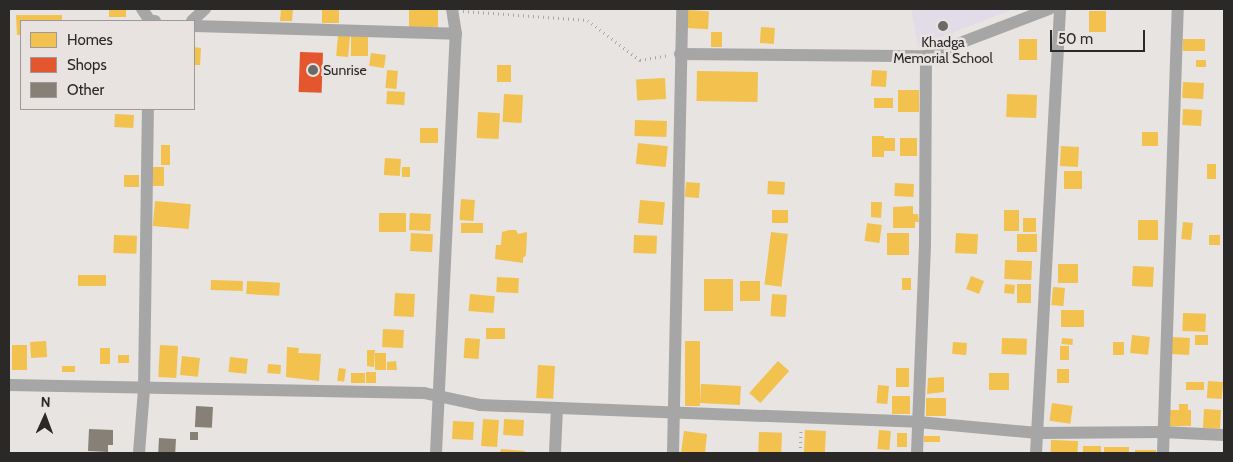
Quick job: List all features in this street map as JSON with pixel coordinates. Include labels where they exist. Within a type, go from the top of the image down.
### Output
[{"type":"street","points":[[142,9],[150,20]]},
{"type":"street","points":[[193,20],[205,9]]},
{"type":"street","points":[[436,453],[437,396],[456,34],[452,9]]},
{"type":"street","points":[[673,453],[681,140],[680,54],[682,9]]},
{"type":"street","points":[[680,54],[926,56],[1049,9]]},
{"type":"street","points":[[1036,453],[1060,9]]},
{"type":"street","points":[[1163,453],[1178,9]]},
{"type":"street","points":[[195,26],[456,34]]},
{"type":"street","points":[[917,453],[925,245],[926,56]]},
{"type":"street","points":[[139,453],[144,388],[148,110]]},
{"type":"street","points":[[9,385],[424,393],[480,405],[918,422],[1037,433],[1164,432],[1224,435]]},
{"type":"street","points":[[555,453],[557,408]]},
{"type":"path","points":[[452,9],[588,20],[640,60],[680,54]]},
{"type":"path","points":[[800,453],[802,418]]},
{"type":"shaded area","name":"Khadga Memorial School","points":[[911,9],[1014,9],[918,46]]},
{"type":"building: Homes","points":[[109,9],[126,9],[126,17],[109,17]]},
{"type":"building: Homes","points":[[281,9],[293,9],[292,21],[280,21]]},
{"type":"building: Homes","points":[[322,9],[339,9],[339,23],[322,23]]},
{"type":"building: Homes","points":[[409,9],[438,9],[438,27],[409,27]]},
{"type":"building: Homes","points":[[687,10],[709,11],[708,29],[686,28]]},
{"type":"building: Homes","points":[[1089,11],[1106,11],[1106,32],[1089,32]]},
{"type":"building: Homes","points":[[16,15],[62,15],[62,20],[20,20],[20,35],[17,35]]},
{"type":"building: Homes","points":[[761,27],[775,28],[774,44],[760,43]]},
{"type":"building: Homes","points":[[711,32],[722,32],[722,47],[711,47]]},
{"type":"building: Homes","points":[[338,35],[350,36],[348,57],[336,56]]},
{"type":"building: Homes","points":[[351,35],[368,35],[368,56],[351,56]]},
{"type":"building: Homes","points":[[1019,39],[1037,39],[1037,60],[1019,60]]},
{"type":"building: Homes","points":[[1183,39],[1205,39],[1205,51],[1183,51]]},
{"type":"building: Homes","points":[[195,47],[201,48],[200,65],[195,65]]},
{"type":"building: Homes","points":[[371,53],[386,55],[384,68],[369,66]]},
{"type":"building: Homes","points":[[1196,60],[1206,60],[1206,67],[1196,67]]},
{"type":"building: Homes","points":[[497,65],[511,65],[511,82],[497,82]]},
{"type":"building: Homes","points":[[387,70],[398,71],[396,89],[385,88]]},
{"type":"building: Homes","points":[[872,70],[887,71],[886,87],[871,86]]},
{"type":"building: Homes","points":[[697,71],[758,72],[757,102],[696,101]]},
{"type":"building: Homes","points":[[665,78],[666,99],[637,100],[636,80]]},
{"type":"building: Homes","points":[[1183,82],[1204,83],[1203,99],[1182,98]]},
{"type":"building: Homes","points":[[898,90],[919,90],[919,112],[898,112]]},
{"type":"building: Homes","points":[[387,91],[405,92],[404,105],[386,104]]},
{"type":"building: Homes","points":[[504,94],[523,95],[522,123],[503,122]]},
{"type":"building: Homes","points":[[1007,94],[1037,95],[1036,118],[1006,117]]},
{"type":"building: Homes","points":[[874,98],[893,98],[893,108],[874,108]]},
{"type":"building: Homes","points":[[1183,109],[1202,110],[1201,126],[1182,125]]},
{"type":"building: Homes","points":[[478,112],[500,113],[499,139],[477,138]]},
{"type":"building: Homes","points":[[115,114],[134,115],[133,128],[114,127]]},
{"type":"building: Homes","points":[[635,120],[667,121],[666,137],[634,136]]},
{"type":"building: Homes","points":[[420,128],[438,128],[438,143],[420,143]]},
{"type":"building: Homes","points":[[1142,132],[1158,132],[1158,146],[1142,146]]},
{"type":"building: Homes","points":[[872,136],[884,136],[884,157],[872,157]]},
{"type":"building: Homes","points":[[884,138],[895,138],[895,151],[884,151]]},
{"type":"building: Homes","points":[[900,138],[917,138],[917,156],[900,156]]},
{"type":"building: Homes","points":[[638,143],[668,146],[666,167],[636,164]]},
{"type":"building: Homes","points":[[161,145],[170,145],[170,165],[161,165]]},
{"type":"building: Homes","points":[[1061,146],[1079,147],[1078,167],[1060,166]]},
{"type":"building: Homes","points":[[385,158],[401,159],[400,176],[384,175]]},
{"type":"building: Homes","points":[[1207,164],[1216,164],[1216,179],[1207,179]]},
{"type":"building: Homes","points":[[153,167],[164,167],[164,186],[153,186]]},
{"type":"building: Homes","points":[[402,167],[410,167],[410,177],[402,177]]},
{"type":"building: Homes","points":[[1064,171],[1082,171],[1082,189],[1064,189]]},
{"type":"building: Homes","points":[[124,175],[139,175],[139,187],[124,187]]},
{"type":"building: Homes","points":[[768,181],[785,182],[784,195],[767,194]]},
{"type":"building: Homes","points":[[686,182],[700,183],[699,198],[685,197]]},
{"type":"building: Homes","points":[[895,183],[914,184],[913,197],[894,196]]},
{"type":"building: Homes","points":[[461,199],[475,200],[474,221],[460,220]]},
{"type":"building: Homes","points":[[640,200],[665,202],[663,225],[638,223]]},
{"type":"building: Homes","points":[[155,201],[191,204],[189,229],[153,226]]},
{"type":"building: Homes","points":[[871,202],[882,202],[881,218],[871,217]]},
{"type":"building: Homes","points":[[913,206],[913,214],[918,214],[919,222],[915,222],[915,228],[893,228],[893,207]]},
{"type":"building: Homes","points":[[772,210],[788,210],[788,223],[772,223]]},
{"type":"building: Homes","points":[[1004,210],[1019,210],[1019,231],[1004,231]]},
{"type":"building: Homes","points":[[379,213],[406,213],[406,232],[379,232]]},
{"type":"building: Homes","points":[[410,213],[431,214],[430,231],[409,230]]},
{"type":"building: Homes","points":[[1023,218],[1036,218],[1036,232],[1023,232]]},
{"type":"building: Homes","points":[[1138,220],[1158,220],[1158,240],[1138,240]]},
{"type":"building: Homes","points":[[1183,222],[1193,223],[1191,240],[1181,239]]},
{"type":"building: Homes","points":[[461,223],[483,223],[483,233],[461,233]]},
{"type":"building: Homes","points":[[867,223],[882,225],[879,243],[864,241]]},
{"type":"building: Homes","points":[[516,230],[518,234],[527,232],[526,255],[523,258],[523,263],[495,259],[496,245],[501,245],[502,232]]},
{"type":"building: Homes","points":[[771,232],[788,234],[781,287],[765,285]]},
{"type":"building: Homes","points":[[411,233],[433,234],[432,252],[410,251]]},
{"type":"building: Homes","points":[[887,233],[909,233],[909,255],[887,255]]},
{"type":"building: Homes","points":[[956,233],[978,234],[977,254],[955,253]]},
{"type":"building: Homes","points":[[1017,234],[1037,234],[1037,252],[1017,252]]},
{"type":"building: Homes","points":[[114,235],[137,236],[136,254],[113,253]]},
{"type":"building: Homes","points":[[634,235],[657,236],[656,254],[633,253]]},
{"type":"building: Homes","points":[[1209,235],[1220,235],[1220,245],[1209,245]]},
{"type":"building: Homes","points":[[1005,260],[1032,261],[1031,280],[1004,279]]},
{"type":"building: Homes","points":[[1058,264],[1078,264],[1078,283],[1058,283]]},
{"type":"building: Homes","points":[[1133,266],[1154,267],[1153,287],[1132,286]]},
{"type":"building: Homes","points":[[78,275],[106,275],[106,286],[78,286]]},
{"type":"building: Homes","points":[[971,276],[984,281],[979,294],[966,289]]},
{"type":"building: Homes","points":[[497,277],[519,278],[518,293],[496,292]]},
{"type":"building: Homes","points":[[902,278],[911,278],[911,290],[902,290]]},
{"type":"building: Homes","points":[[704,279],[733,279],[733,311],[704,311]]},
{"type":"building: Homes","points":[[211,280],[243,281],[243,291],[211,290]]},
{"type":"building: Homes","points":[[247,281],[280,283],[279,296],[246,294]]},
{"type":"building: Homes","points":[[740,281],[760,281],[760,301],[740,301]]},
{"type":"building: Homes","points":[[1005,284],[1015,285],[1014,294],[1004,293]]},
{"type":"building: Homes","points":[[1017,284],[1031,284],[1031,303],[1017,303]]},
{"type":"building: Homes","points":[[1053,287],[1065,288],[1063,306],[1051,305]]},
{"type":"building: Homes","points":[[395,293],[415,294],[414,317],[394,316]]},
{"type":"building: Homes","points":[[470,294],[495,296],[493,313],[469,311]]},
{"type":"building: Homes","points":[[772,294],[787,295],[785,317],[770,316]]},
{"type":"building: Homes","points":[[1061,310],[1084,310],[1084,327],[1061,327]]},
{"type":"building: Homes","points":[[1183,313],[1206,314],[1205,332],[1182,331]]},
{"type":"building: Homes","points":[[486,328],[505,328],[505,339],[486,339]]},
{"type":"building: Homes","points":[[383,329],[404,330],[403,348],[382,347]]},
{"type":"building: Homes","points":[[1132,335],[1150,337],[1148,355],[1130,353]]},
{"type":"building: Homes","points":[[1195,335],[1208,335],[1208,345],[1195,345]]},
{"type":"building: Homes","points":[[1172,337],[1190,338],[1189,355],[1171,354]]},
{"type":"building: Homes","points":[[465,338],[480,339],[479,359],[464,358]]},
{"type":"building: Homes","points":[[1002,338],[1027,339],[1026,355],[1001,354]]},
{"type":"building: Homes","points":[[1062,338],[1073,339],[1072,345],[1061,344]]},
{"type":"building: Homes","points":[[46,341],[47,357],[31,358],[30,342]]},
{"type":"building: Homes","points":[[685,341],[700,341],[700,406],[685,406]]},
{"type":"building: Homes","points":[[953,342],[967,343],[966,355],[952,354]]},
{"type":"building: Homes","points":[[1113,342],[1124,342],[1124,355],[1113,355]]},
{"type":"building: Homes","points":[[12,345],[27,345],[27,370],[12,370]]},
{"type":"building: Homes","points":[[160,345],[178,346],[176,378],[158,377]]},
{"type":"building: Homes","points":[[1060,346],[1069,346],[1069,360],[1060,360]]},
{"type":"building: Homes","points":[[287,347],[299,348],[298,353],[321,354],[319,381],[286,377]]},
{"type":"building: Homes","points":[[100,348],[110,348],[110,364],[100,364]]},
{"type":"building: Homes","points":[[367,350],[375,350],[374,367],[367,366]]},
{"type":"building: Homes","points":[[375,353],[386,353],[386,370],[375,370]]},
{"type":"building: Homes","points":[[118,355],[129,355],[129,363],[118,363]]},
{"type":"building: Homes","points":[[182,356],[200,358],[198,377],[180,375]]},
{"type":"building: Homes","points":[[230,357],[248,359],[246,374],[228,372]]},
{"type":"building: Homes","points":[[396,361],[397,370],[387,370],[387,362]]},
{"type":"building: Homes","points":[[778,361],[789,371],[760,403],[749,393]]},
{"type":"building: Homes","points":[[268,364],[281,365],[280,374],[267,373]]},
{"type":"building: Homes","points":[[538,365],[555,366],[553,399],[536,398]]},
{"type":"building: Homes","points":[[62,366],[75,366],[75,372],[62,372]]},
{"type":"building: Homes","points":[[339,368],[346,369],[344,382],[337,381]]},
{"type":"building: Homes","points":[[896,368],[909,368],[909,387],[896,387]]},
{"type":"building: Homes","points":[[1057,369],[1069,369],[1069,383],[1057,383]]},
{"type":"building: Homes","points":[[366,372],[376,372],[376,383],[366,383]]},
{"type":"building: Homes","points":[[351,373],[365,373],[365,383],[351,383]]},
{"type":"building: Homes","points":[[989,373],[1009,373],[1009,390],[989,390]]},
{"type":"building: Homes","points":[[944,377],[944,392],[927,394],[928,378]]},
{"type":"building: Homes","points":[[1208,381],[1223,382],[1222,399],[1207,398]]},
{"type":"building: Homes","points":[[1186,382],[1204,382],[1204,390],[1186,390]]},
{"type":"building: Homes","points":[[701,384],[741,386],[740,405],[700,403]]},
{"type":"building: Homes","points":[[878,385],[889,386],[887,404],[876,403]]},
{"type":"building: Homes","points":[[892,396],[910,396],[910,414],[892,414]]},
{"type":"building: Homes","points":[[926,398],[946,398],[946,416],[926,416]]},
{"type":"building: Homes","points":[[1052,403],[1073,406],[1070,424],[1049,421]]},
{"type":"building: Homes","points":[[1179,404],[1188,404],[1188,410],[1191,410],[1191,426],[1169,426],[1169,410],[1179,410]]},
{"type":"building: Homes","points":[[1204,409],[1221,410],[1220,429],[1203,428]]},
{"type":"building: Homes","points":[[483,419],[499,420],[497,447],[481,446]]},
{"type":"building: Homes","points":[[504,419],[524,420],[523,436],[503,435]]},
{"type":"building: Homes","points":[[453,421],[474,422],[473,440],[452,439]]},
{"type":"building: Homes","points":[[805,430],[826,431],[825,453],[804,452]]},
{"type":"building: Homes","points":[[879,430],[891,431],[889,450],[877,449]]},
{"type":"building: Homes","points":[[684,431],[707,434],[705,453],[681,453]]},
{"type":"building: Homes","points":[[759,432],[782,433],[781,453],[758,453]]},
{"type":"building: Homes","points":[[897,433],[907,433],[907,447],[897,447]]},
{"type":"building: Homes","points":[[924,436],[940,436],[940,442],[924,442]]},
{"type":"building: Homes","points":[[1051,440],[1078,441],[1078,453],[1051,453]]},
{"type":"building: Homes","points":[[1083,446],[1101,446],[1101,453],[1083,453]]},
{"type":"building: Homes","points":[[1104,447],[1129,447],[1129,453],[1104,453]]},
{"type":"building: Homes","points":[[501,449],[525,451],[525,453],[500,453]]},
{"type":"building: Homes","points":[[1135,450],[1156,450],[1156,453],[1135,453]]},
{"type":"building: Shops","points":[[300,52],[323,53],[322,93],[299,92]]},
{"type":"building: Other","points":[[196,406],[213,407],[212,428],[195,427]]},
{"type":"building: Other","points":[[89,429],[113,430],[113,445],[108,445],[108,452],[88,451]]},
{"type":"building: Other","points":[[190,432],[198,432],[198,440],[190,440]]},
{"type":"building: Other","points":[[159,438],[176,439],[175,453],[158,453]]},
{"type":"place","name":"Khadga Memorial School","points":[[943,26]]},
{"type":"place","name":"Sunrise","points":[[313,70]]}]
